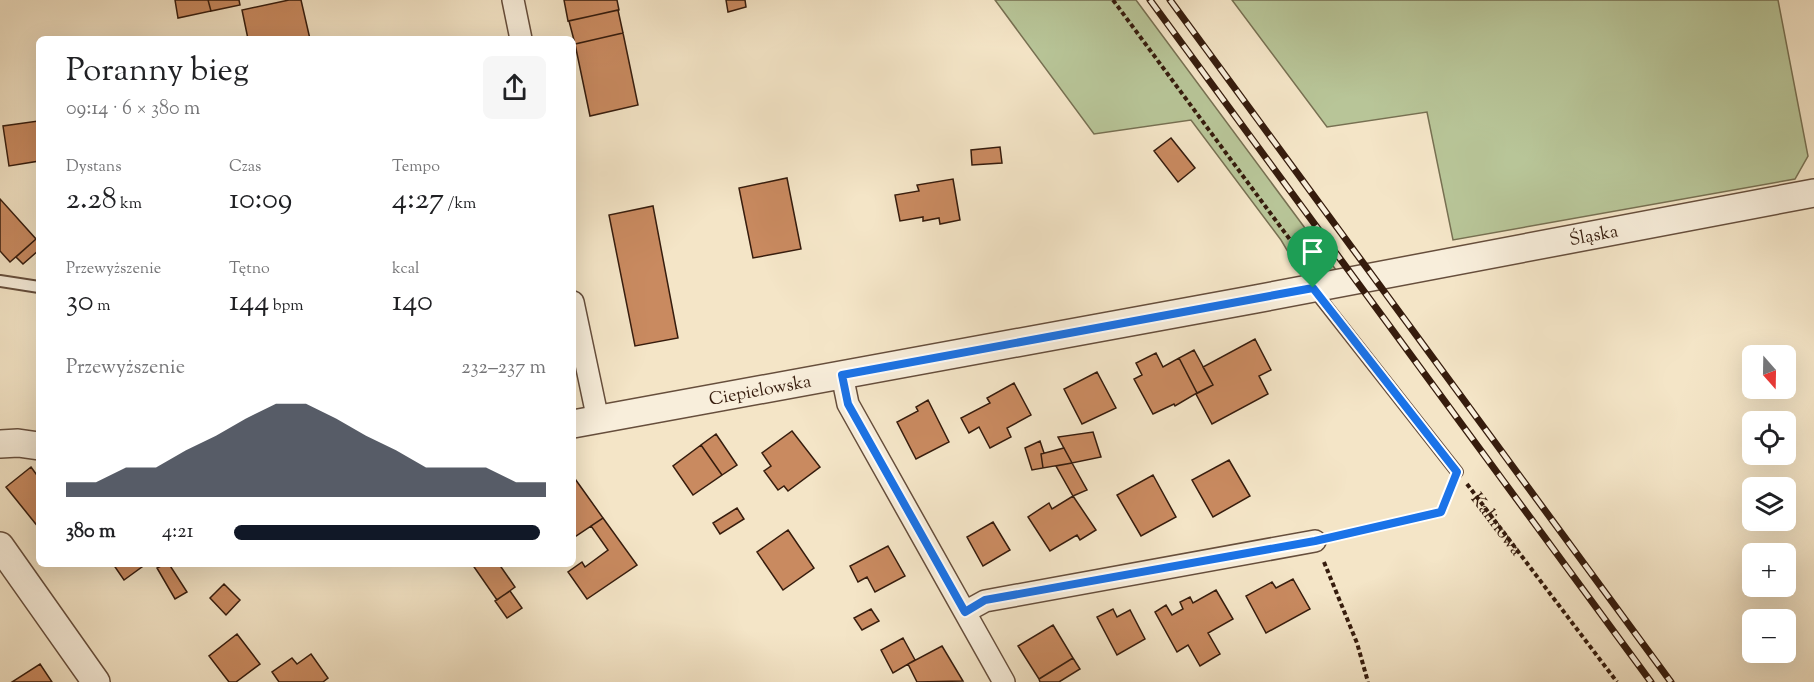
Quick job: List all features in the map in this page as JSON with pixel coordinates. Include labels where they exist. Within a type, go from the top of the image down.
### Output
[{"type":"street","points":[[513,0],[520,36]]},
{"type":"street","name":"Śląska","points":[[1373,277],[1814,194]]},
{"type":"street","name":"Ciepielowska","points":[[585,422],[1373,277]]},
{"type":"street","points":[[576,332],[585,422]]},
{"type":"street","points":[[842,375],[848,404],[1004,682]]},
{"type":"street","points":[[0,444],[36,446]]},
{"type":"street","points":[[965,612],[985,600],[1315,541]]},
{"type":"street","points":[[0,546],[96,682]]},
{"type":"lane","points":[[0,281],[36,287]]},
{"type":"lane","points":[[1313,288],[1457,472]]},
{"type":"path","points":[[1113,0],[1305,260],[1313,288]]},
{"type":"path","name":"Kalinowa","points":[[1315,541],[1441,512],[1457,472]]},
{"type":"path","name":"Kalinowa","points":[[1457,472],[1617,682]]},
{"type":"path","points":[[1315,541],[1357,643],[1368,682]]},
{"type":"green space","points":[[995,0],[1136,0],[1339,274],[1300,272],[1281,240],[1191,120],[1094,134]]},
{"type":"green space","points":[[1232,0],[1778,0],[1808,156],[1795,179],[1453,240],[1427,112],[1327,127]]},
{"type":"building","points":[[175,0],[208,0],[211,11],[178,18]]},
{"type":"building","points":[[208,0],[239,0],[240,5],[211,11]]},
{"type":"building","points":[[289,0],[301,0],[309,36],[247,36],[242,10]]},
{"type":"building","points":[[564,0],[617,0],[619,10],[568,21]]},
{"type":"building","points":[[726,0],[745,0],[746,7],[728,12]]},
{"type":"building","points":[[618,10],[623,33],[576,44],[576,36],[573,36],[569,21]]},
{"type":"building","points":[[623,33],[638,105],[590,116],[576,44]]},
{"type":"building","points":[[36,121],[36,162],[9,166],[3,126]]},
{"type":"building","points":[[1171,138],[1195,168],[1178,182],[1154,151]]},
{"type":"building","points":[[1000,147],[1002,163],[972,165],[971,150]]},
{"type":"building","points":[[787,178],[801,249],[753,258],[739,188]]},
{"type":"building","points":[[953,179],[960,220],[940,224],[939,218],[923,221],[923,217],[900,221],[895,195],[919,191],[917,185]]},
{"type":"building","points":[[0,199],[36,239],[10,262],[0,251]]},
{"type":"building","points":[[653,206],[678,338],[635,346],[609,215]]},
{"type":"building","points":[[36,239],[36,253],[23,264],[16,257]]},
{"type":"building","points":[[1255,339],[1271,370],[1259,376],[1268,394],[1212,424],[1196,394],[1213,385],[1203,367]]},
{"type":"building","points":[[1194,350],[1213,385],[1197,393],[1179,358]]},
{"type":"building","points":[[1156,353],[1163,367],[1179,358],[1197,393],[1175,406],[1174,404],[1153,414],[1134,379],[1142,375],[1136,363]]},
{"type":"building","points":[[1097,372],[1116,408],[1082,424],[1064,389]]},
{"type":"building","points":[[1014,383],[1031,415],[1007,428],[1011,437],[990,448],[979,427],[969,433],[961,418],[990,403],[987,398]]},
{"type":"building","points":[[928,400],[949,442],[916,459],[897,422],[918,411],[916,407]]},
{"type":"building","points":[[792,431],[820,467],[788,491],[784,486],[778,490],[764,471],[771,466],[762,453]]},
{"type":"building","points":[[1093,432],[1101,457],[1072,463],[1058,437]]},
{"type":"building","points":[[716,434],[737,465],[722,475],[701,445]]},
{"type":"building","points":[[1040,441],[1044,453],[1041,454],[1043,468],[1032,470],[1025,448]]},
{"type":"building","points":[[701,445],[722,475],[693,495],[673,466]]},
{"type":"building","points":[[1064,448],[1072,463],[1043,468],[1041,454]]},
{"type":"building","points":[[1229,460],[1250,496],[1213,517],[1192,480]]},
{"type":"building","points":[[1072,463],[1087,490],[1073,496],[1056,466]]},
{"type":"building","points":[[31,467],[36,474],[36,524],[6,487]]},
{"type":"building","points":[[1153,475],[1176,517],[1141,536],[1117,495]]},
{"type":"building","points":[[576,480],[603,518],[576,536]]},
{"type":"building","points":[[1073,496],[1096,530],[1080,540],[1077,535],[1050,551],[1028,517],[1049,503],[1052,509]]},
{"type":"building","points":[[737,508],[744,519],[720,534],[713,523]]},
{"type":"building","points":[[603,518],[637,565],[587,599],[568,572],[582,562],[585,567],[608,550],[591,526]]},
{"type":"building","points":[[993,522],[1010,550],[983,566],[967,537]]},
{"type":"building","points":[[788,530],[814,568],[783,590],[757,552]]},
{"type":"building","points":[[888,546],[905,576],[875,592],[867,577],[858,582],[850,566]]},
{"type":"building","points":[[115,567],[142,567],[124,580]]},
{"type":"building","points":[[171,567],[187,592],[175,599],[157,568]]},
{"type":"building","points":[[474,567],[501,567],[515,587],[497,600]]},
{"type":"building","points":[[1293,579],[1310,609],[1266,633],[1246,596],[1272,582],[1276,588]]},
{"type":"building","points":[[224,584],[240,600],[226,615],[210,598]]},
{"type":"building","points":[[1216,590],[1233,619],[1208,633],[1220,654],[1200,666],[1188,645],[1177,652],[1155,612],[1166,605],[1172,615],[1183,609],[1180,602],[1190,597],[1193,603]]},
{"type":"building","points":[[510,591],[522,608],[507,618],[495,601]]},
{"type":"building","points":[[871,609],[879,621],[862,630],[854,618]]},
{"type":"building","points":[[1113,609],[1117,617],[1130,610],[1145,639],[1117,655],[1097,617]]},
{"type":"building","points":[[1053,625],[1073,658],[1039,679],[1018,646]]},
{"type":"building","points":[[237,634],[260,664],[236,682],[229,682],[209,656]]},
{"type":"building","points":[[903,638],[915,660],[893,673],[881,650]]},
{"type":"building","points":[[942,646],[963,681],[917,682],[908,664]]},
{"type":"building","points":[[311,654],[328,678],[323,682],[279,682],[272,672],[292,658],[297,664]]},
{"type":"building","points":[[1073,658],[1080,669],[1059,682],[1040,682],[1039,679]]},
{"type":"building","points":[[40,664],[52,682],[12,682]]},
{"type":"railway","points":[[1150,0],[1651,682]]},
{"type":"railway","points":[[1170,0],[1671,682]]},
{"type":"route","points":[[1313,288],[1457,472],[1441,512],[1315,541],[985,600],[965,612],[848,404],[842,375],[1313,288]]}]
